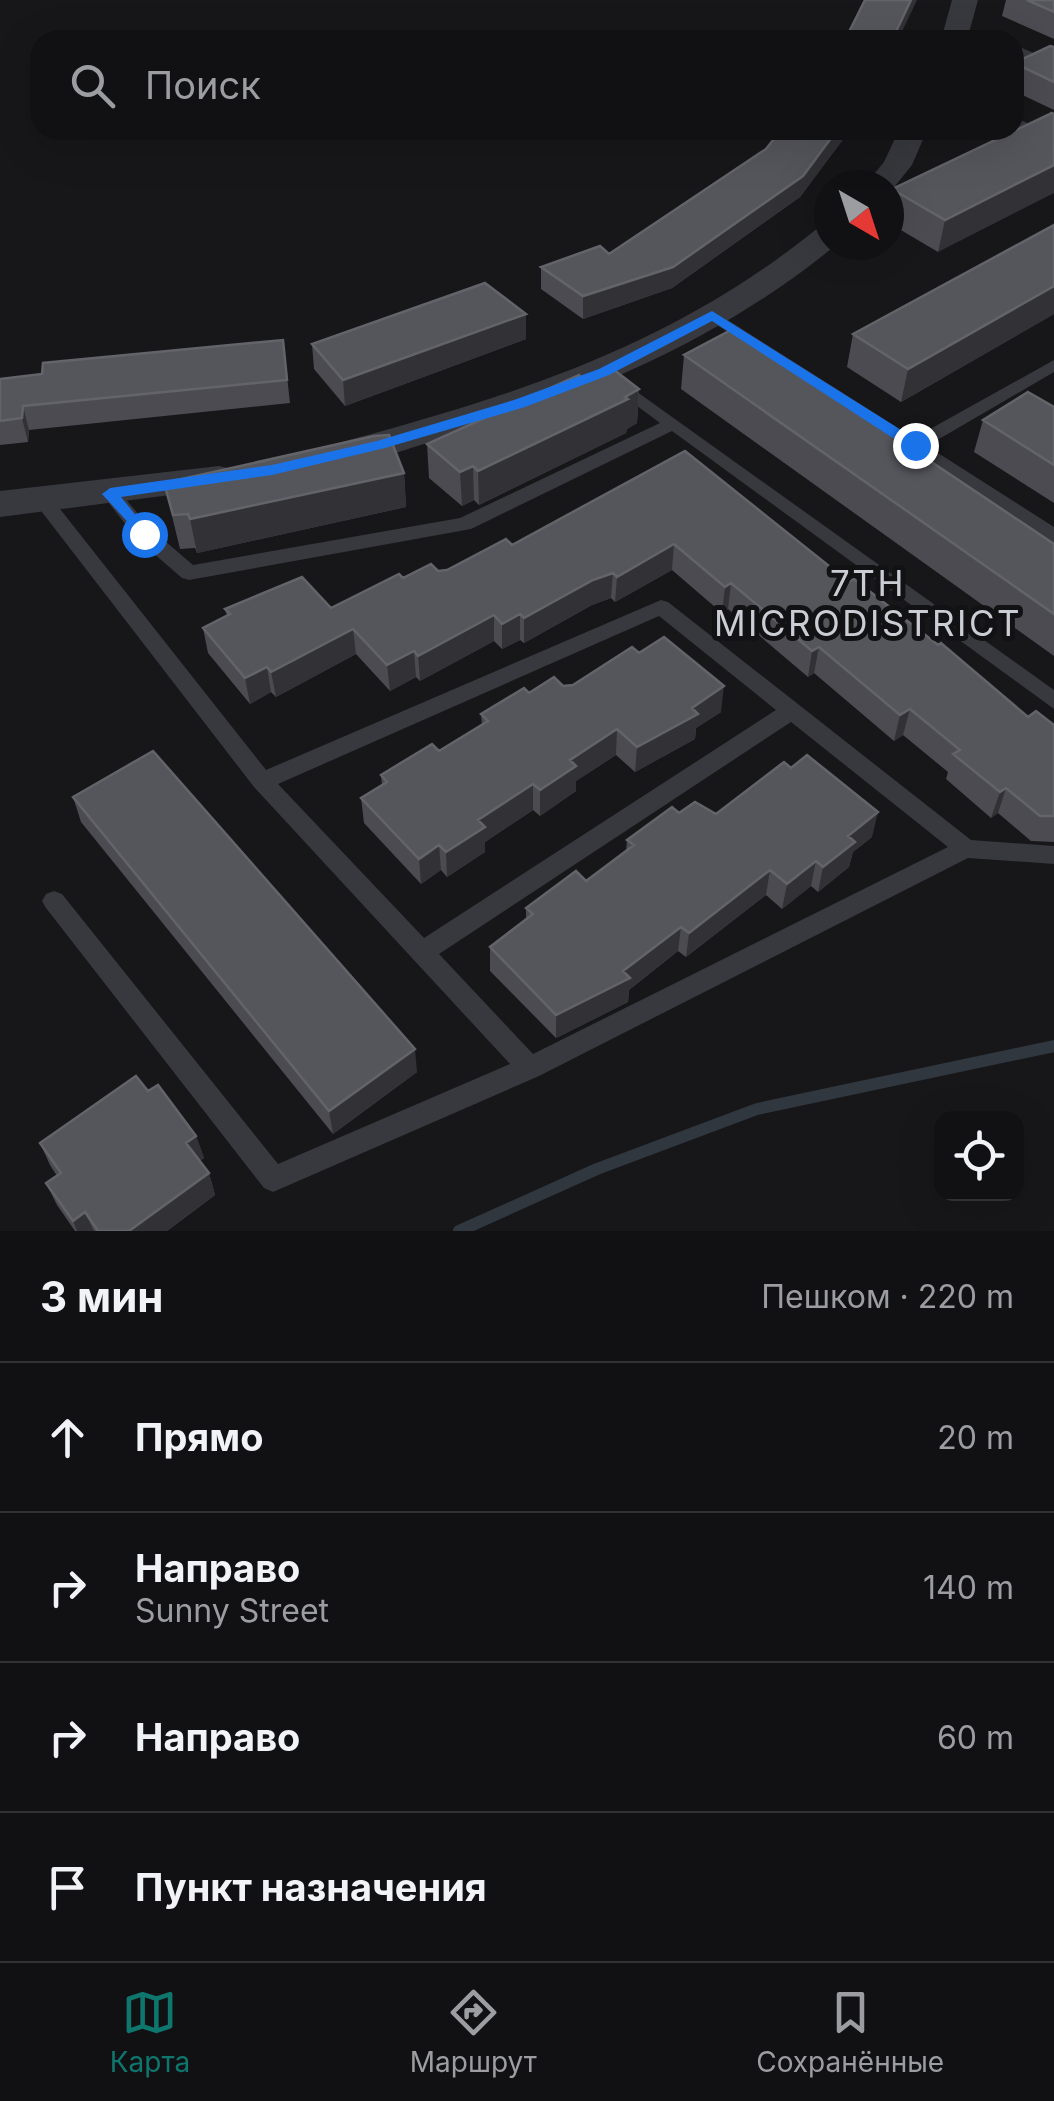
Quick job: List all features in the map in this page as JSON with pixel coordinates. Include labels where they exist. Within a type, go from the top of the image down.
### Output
[{"type":"street","points":[[957,30],[965,0]]},
{"type":"street","points":[[893,170],[908,140]]},
{"type":"street","points":[[308,462],[520,404],[604,372],[712,315],[814,247]]},
{"type":"street","points":[[0,504],[110,494],[253,473]]},
{"type":"lane","points":[[1024,53],[1054,67]]},
{"type":"lane","points":[[1024,126],[1054,141]]},
{"type":"lane","points":[[712,315],[1054,536]]},
{"type":"lane","points":[[915,445],[1054,365]]},
{"type":"lane","points":[[604,372],[1054,701]]},
{"type":"lane","points":[[110,494],[144,534],[189,572],[464,524],[672,424]]},
{"type":"lane","points":[[42,499],[262,780],[530,1068]]},
{"type":"lane","points":[[262,780],[661,607],[966,849]]},
{"type":"lane","points":[[422,952],[793,710]]},
{"type":"lane","points":[[54,901],[273,1179],[530,1068],[966,849],[1054,855]]},
{"type":"building","points":[[865,0],[911,0],[897,30],[850,30]]},
{"type":"building","points":[[1027,0],[1054,0],[1054,12]]},
{"type":"building","points":[[1054,47],[1054,82],[1024,68],[1024,58]]},
{"type":"building","points":[[1054,114],[1054,165],[945,220],[904,196],[904,183],[995,140],[1024,140],[1024,126]]},
{"type":"building","points":[[773,140],[830,140],[803,176],[673,267],[583,296],[541,267],[600,246],[609,254],[766,149]]},
{"type":"building","points":[[1054,225],[1054,286],[908,369],[853,334]]},
{"type":"building","points":[[485,283],[526,314],[343,380],[312,344]]},
{"type":"building","points":[[733,329],[1054,544],[1054,614],[684,355]]},
{"type":"building","points":[[283,340],[287,380],[23,406],[22,418],[0,421],[0,379],[42,374],[43,363]]},
{"type":"building","points":[[609,366],[639,389],[625,397],[628,399],[478,471],[473,466],[460,472],[427,444],[579,375],[583,379]]},
{"type":"building","points":[[1028,392],[1054,407],[1054,465],[983,420]]},
{"type":"building","points":[[389,435],[404,473],[190,519],[188,514],[173,515],[164,483]]},
{"type":"building","points":[[685,451],[849,582],[854,579],[938,645],[941,643],[1028,717],[1036,711],[1054,725],[1054,816],[1040,816],[1006,788],[1000,792],[953,754],[960,750],[910,709],[900,715],[819,647],[812,651],[731,583],[725,587],[674,544],[617,577],[613,573],[593,580],[524,618],[520,614],[502,624],[494,615],[418,656],[414,651],[387,665],[353,629],[271,672],[267,667],[245,678],[203,628],[230,614],[225,609],[302,577],[331,608],[399,574],[403,578],[431,564],[438,571],[447,570],[506,539],[512,545]]},
{"type":"building","points":[[664,637],[724,686],[692,708],[698,714],[637,747],[617,729],[570,760],[576,766],[540,790],[533,784],[478,820],[485,827],[446,852],[439,845],[419,859],[361,798],[387,782],[381,775],[432,744],[439,751],[488,721],[481,714],[524,688],[529,693],[554,677],[563,686],[573,685],[632,647],[639,653]]},
{"type":"building","points":[[153,751],[415,1049],[329,1111],[73,797]]},
{"type":"building","points":[[807,755],[878,812],[848,836],[855,842],[823,867],[816,861],[787,884],[770,870],[689,933],[681,927],[623,971],[630,978],[556,1015],[490,947],[533,914],[526,908],[576,871],[586,881],[634,845],[627,840],[672,807],[679,813],[695,802],[716,814],[784,762],[791,768]]},
{"type":"building","points":[[136,1076],[148,1091],[158,1085],[196,1136],[186,1143],[209,1173],[129,1231],[98,1231],[85,1212],[73,1221],[46,1183],[61,1173],[40,1143]]},
{"type":"waterway","points":[[459,1231],[597,1169],[757,1109],[1054,1046]]},
{"type":"district","name":"7TH MICRODISTRICT","points":[[868,604]]},
{"type":"route","points":[[144,534],[110,494],[272,470],[380,445],[520,404],[604,372],[712,315],[915,445]]}]
